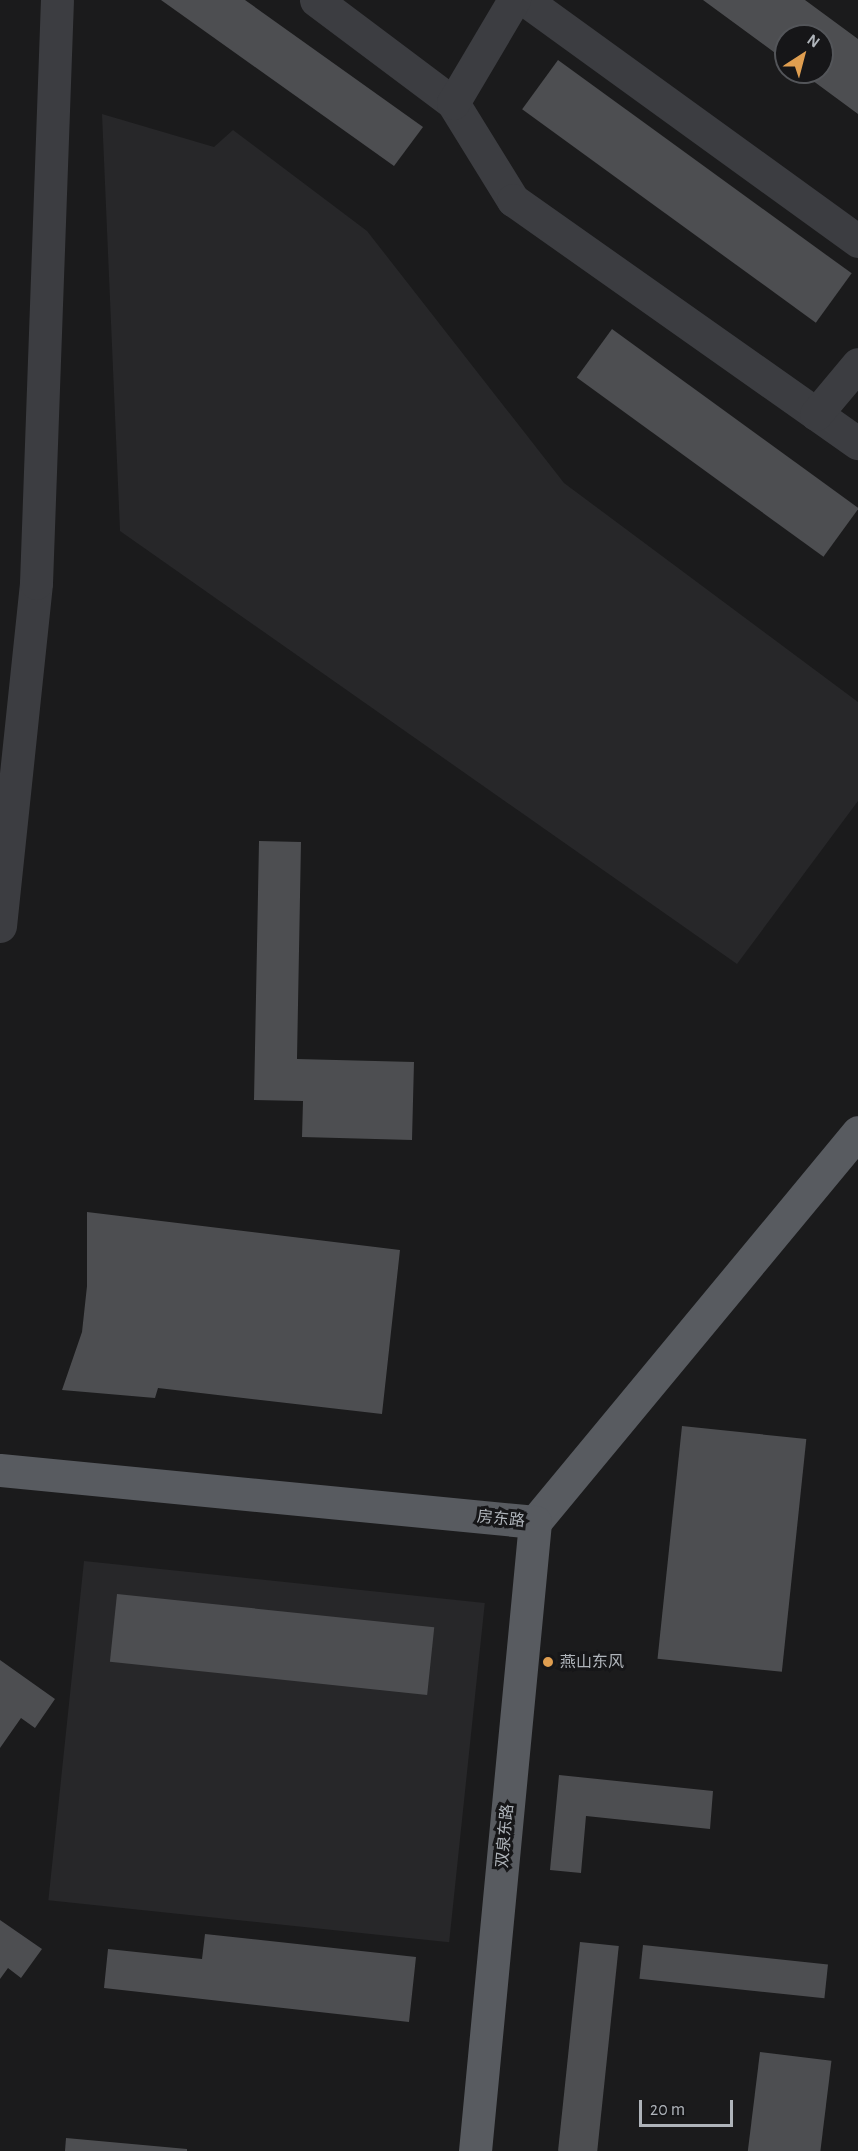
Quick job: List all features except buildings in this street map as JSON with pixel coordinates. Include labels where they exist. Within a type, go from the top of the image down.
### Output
[{"type":"main road","name":"房东路","points":[[0,1470],[535,1522],[858,1132]]},
{"type":"main road","name":"双泉东路","points":[[475,2151],[535,1522]]},
{"type":"street","points":[[0,926],[36,584],[57,0]]},
{"type":"street","points":[[316,0],[453,103],[513,200],[858,443]]},
{"type":"street","points":[[453,103],[514,0]]},
{"type":"street","points":[[525,0],[858,241]]},
{"type":"street","points":[[816,414],[858,364]]},
{"type":"shaded area","points":[[102,114],[214,147],[233,130],[367,231],[564,483],[858,702],[858,801],[737,964],[120,531]]},
{"type":"shaded area","points":[[84,1561],[485,1603],[449,1942],[48,1900]]},
{"type":"place","name":"燕山东风","points":[[548,1662]]}]
